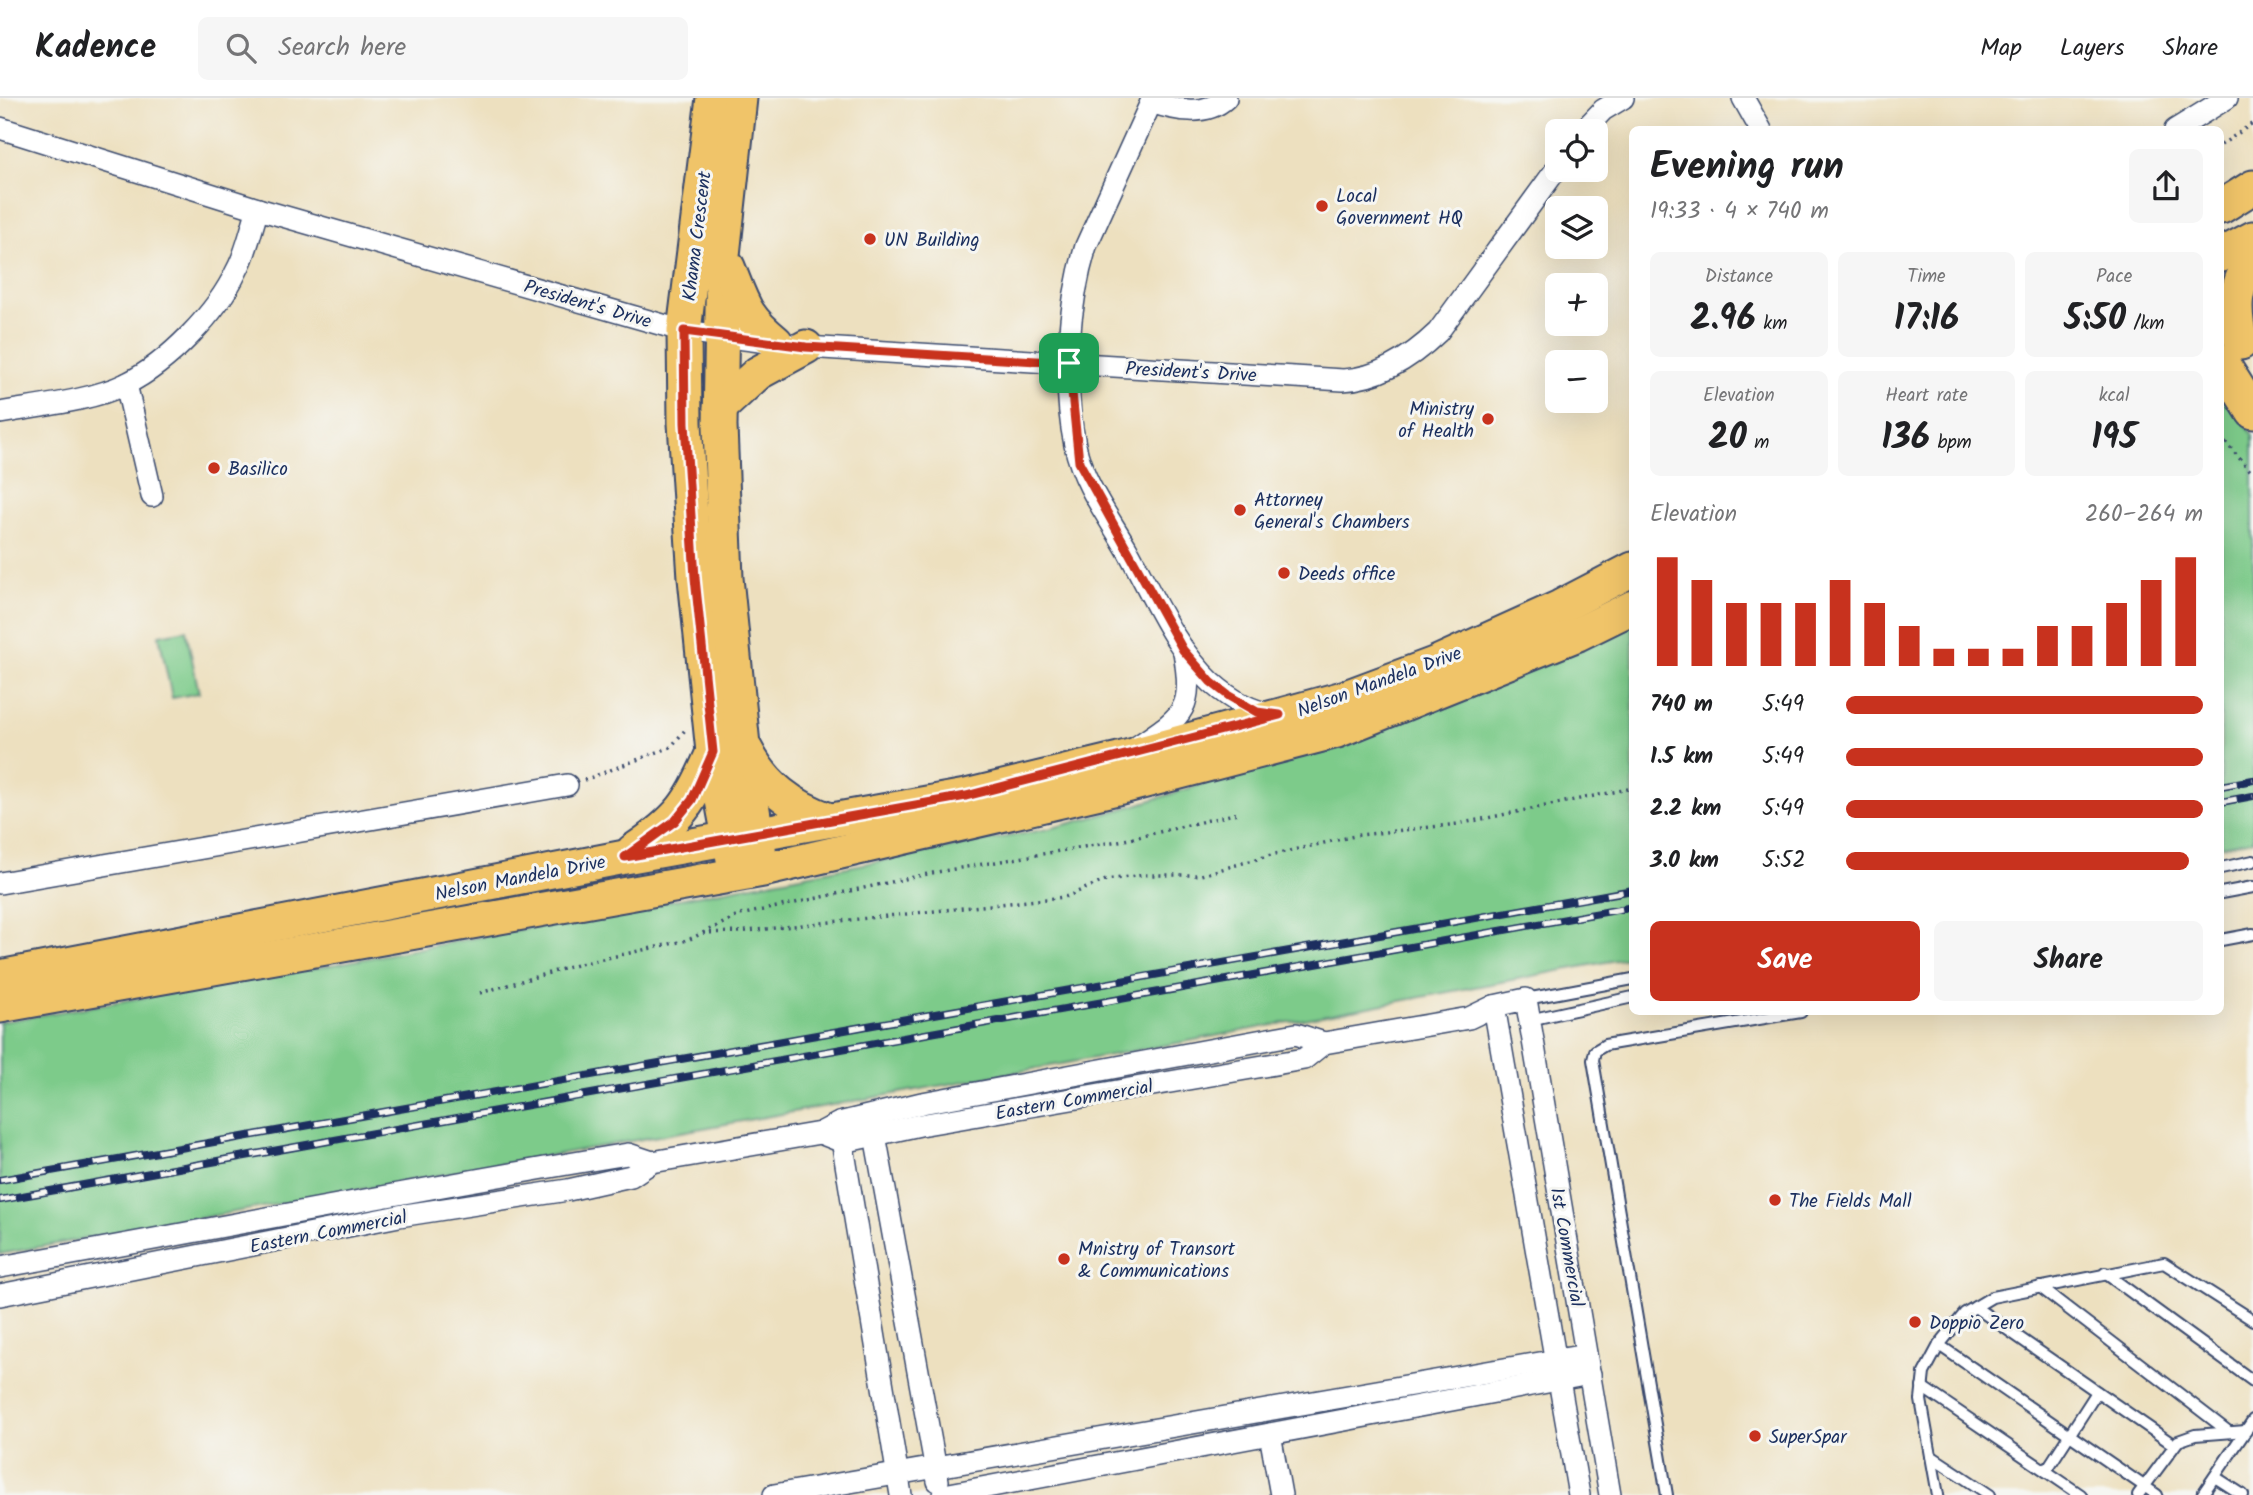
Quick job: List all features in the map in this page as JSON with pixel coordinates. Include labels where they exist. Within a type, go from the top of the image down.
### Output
[{"type":"main road","name":"Khama Crescent","points":[[713,98],[684,331],[685,423],[695,578],[750,872]]},
{"type":"main road","name":"Khama Crescent","points":[[728,749],[720,338],[723,256],[740,98]]},
{"type":"main road","points":[[2224,205],[2253,187]]},
{"type":"main road","points":[[2224,253],[2253,238]]},
{"type":"main road","points":[[720,408],[791,344],[753,323],[723,256]]},
{"type":"main road","points":[[2232,359],[2234,310],[2239,289],[2253,258]]},
{"type":"main road","points":[[2224,323],[2232,359],[2253,412]]},
{"type":"main road","name":"Nelson Mandela Drive","points":[[0,977],[625,857],[966,796],[1119,759],[1343,698],[1434,664],[1559,607],[1629,571]]},
{"type":"main road","name":"Nelson Mandela Drive","points":[[0,1006],[750,872],[997,818],[1337,731],[1554,644],[1629,609]]},
{"type":"main road","points":[[625,857],[675,821],[728,749],[754,767],[780,796],[830,820]]},
{"type":"street","points":[[1226,98],[1216,108],[1176,110],[1152,100],[1086,246],[1080,267],[1069,363],[1079,462],[1183,650],[1211,682],[1229,696],[1257,712],[1280,715]]},
{"type":"street","points":[[1594,119],[1623,98]]},
{"type":"street","points":[[1743,98],[1759,126]]},
{"type":"street","points":[[2182,126],[2227,98]]},
{"type":"street","name":"President's Drive","points":[[0,128],[258,209],[684,331],[720,338],[1343,380],[1376,376],[1421,349],[1438,332],[1547,182]]},
{"type":"street","points":[[0,413],[62,402],[125,384],[181,344],[219,300],[238,269],[258,209]]},
{"type":"street","points":[[125,384],[152,496]]},
{"type":"street","points":[[1119,759],[1178,718],[1185,706],[1189,683],[1183,650]]},
{"type":"street","points":[[0,883],[568,785]]},
{"type":"street","name":"Eastern Commercial","points":[[0,1267],[247,1224],[450,1183],[628,1154],[652,1161],[820,1133],[841,1132],[1296,1034],[1324,1043],[1527,1009]]},
{"type":"street","name":"1st Commercial","points":[[1527,1009],[1610,1495]]},
{"type":"street","name":"1st Commercial","points":[[1496,1016],[1580,1495]]},
{"type":"street","points":[[873,1125],[935,1469],[943,1495],[1270,1434],[1556,1370]]},
{"type":"street","points":[[841,1132],[901,1495]]},
{"type":"street","name":"Eastern Commercial","points":[[0,1295],[399,1216],[568,1190],[631,1176],[652,1161]]},
{"type":"street","points":[[774,1495],[898,1472],[935,1469],[1588,1365]]},
{"type":"street","points":[[1270,1434],[1281,1495]]},
{"type":"lane","points":[[2224,866],[2253,861]]},
{"type":"lane","points":[[2224,892],[2253,887]]},
{"type":"lane","points":[[2224,939],[2253,934]]},
{"type":"lane","name":"Eastern Commercial","points":[[1527,1009],[1629,980]]},
{"type":"lane","points":[[1527,1009],[1629,998]]},
{"type":"lane","points":[[1667,1495],[1593,1060],[1595,1051],[1605,1045],[1783,1015]]},
{"type":"lane","points":[[1938,1495],[1921,1400],[1924,1373],[1939,1345],[1965,1313],[1992,1297],[2164,1263],[2253,1320]]},
{"type":"lane","points":[[2105,1273],[2253,1381]]},
{"type":"lane","points":[[2040,1286],[2229,1433]]},
{"type":"lane","points":[[1975,1307],[2174,1445]]},
{"type":"lane","points":[[1939,1345],[2071,1434],[2141,1491],[2157,1495]]},
{"type":"lane","points":[[1922,1387],[2081,1495]]},
{"type":"lane","points":[[2046,1471],[2097,1392]]},
{"type":"lane","points":[[2202,1495],[2253,1420]]},
{"type":"lane","points":[[2141,1491],[2174,1445],[2195,1435],[2246,1431]]},
{"type":"lane","points":[[1931,1456],[1990,1495]]},
{"type":"lane","points":[[2215,1476],[2243,1495]]},
{"type":"path","points":[[2224,143],[2253,124]]},
{"type":"path","points":[[2224,440],[2253,474]]},
{"type":"path","points":[[568,785],[671,747],[686,729],[685,718]]},
{"type":"path","points":[[703,933],[738,932],[1065,897],[1105,880],[1143,875],[1201,875],[1270,855],[1359,835],[1458,824],[1629,789]]},
{"type":"path","points":[[480,993],[580,964],[688,940],[740,915],[937,872],[1130,839],[1238,813]]},
{"type":"green space","points":[[2224,391],[2253,435],[2253,840],[2224,845]]},
{"type":"green space","points":[[1629,624],[1629,958],[1189,1041],[0,1254],[0,1022],[321,967],[1048,829],[1197,786],[1416,707]]},
{"type":"green space","points":[[186,630],[199,693],[172,698],[159,635]]},
{"type":"railway","points":[[2224,785],[2253,780]]},
{"type":"railway","points":[[2224,801],[2253,796]]},
{"type":"railway","points":[[0,1180],[1629,891]]},
{"type":"railway","points":[[0,1200],[1629,908]]},
{"type":"place","name":"Local Government HQ","points":[[1322,206]]},
{"type":"place","name":"UN Building","points":[[870,239]]},
{"type":"place","name":"Ministry of Health","points":[[1488,419]]},
{"type":"place","name":"Basilico","points":[[214,468]]},
{"type":"place","name":"Attorney General's Chambers","points":[[1240,510]]},
{"type":"place","name":"Deeds office","points":[[1284,573]]},
{"type":"place","name":"The Fields Mall","points":[[1775,1200]]},
{"type":"place","name":"Mnistry of Transort & Communications","points":[[1064,1259]]},
{"type":"place","name":"Doppio Zero","points":[[1915,1322]]},
{"type":"place","name":"SuperSpar","points":[[1755,1436]]},
{"type":"route","points":[[684,331],[720,338],[806,347],[1069,363],[1074,441],[1079,462],[1183,650],[1211,682],[1229,696],[1257,712],[1280,715],[1119,759],[966,796],[625,857],[675,821],[692,800],[713,752],[695,578],[685,423],[684,331]]}]
